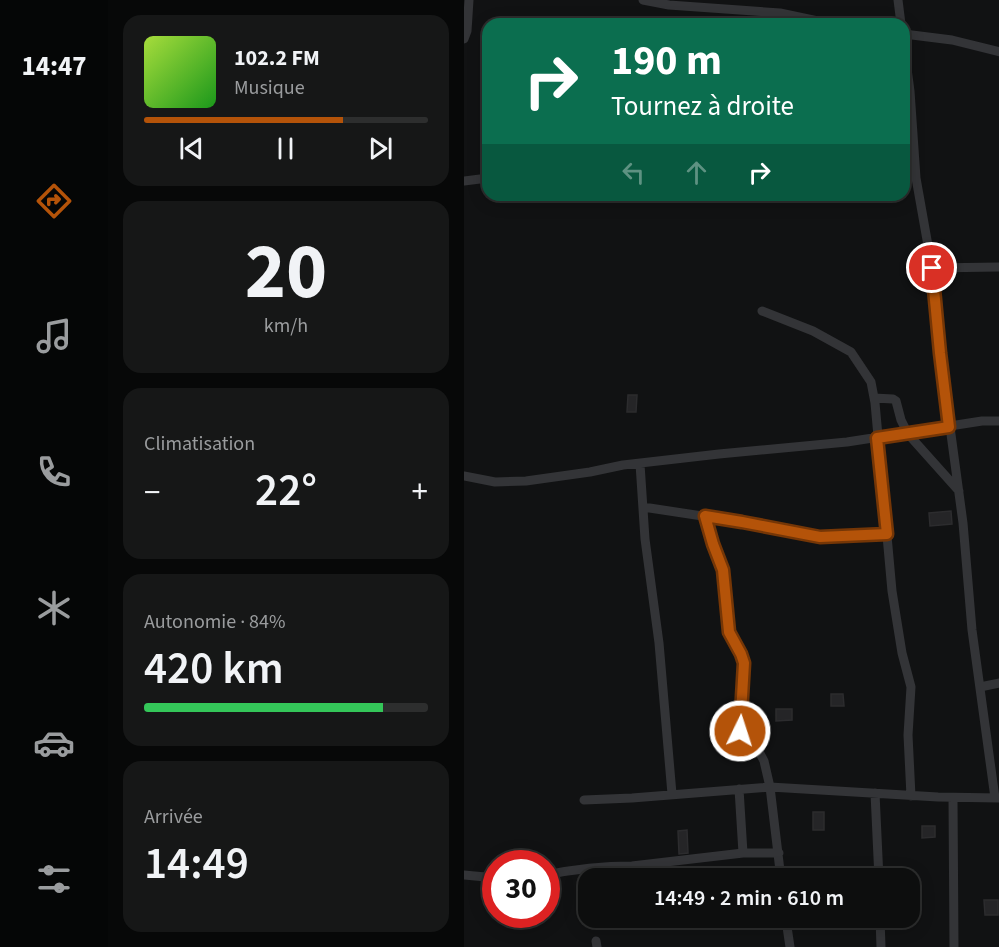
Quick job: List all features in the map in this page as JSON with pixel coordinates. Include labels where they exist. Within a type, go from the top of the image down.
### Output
[{"type":"street","points":[[464,39],[467,31],[468,0]]},
{"type":"street","points":[[643,0],[669,5],[780,13],[804,18]]},
{"type":"street","points":[[898,0],[900,18]]},
{"type":"street","points":[[910,35],[952,40],[1000,52]]},
{"type":"street","points":[[910,85],[910,103]]},
{"type":"street","points":[[584,800],[770,786],[911,796],[997,798],[969,604],[963,523],[940,353],[932,268],[910,140]]},
{"type":"street","points":[[464,181],[482,179]]},
{"type":"street","points":[[932,268],[1000,267]]},
{"type":"street","points":[[762,311],[813,331],[851,352],[871,382],[892,591],[902,653],[911,687],[908,735],[911,796]]},
{"type":"street","points":[[874,398],[896,401],[908,434],[959,490]]},
{"type":"street","points":[[464,476],[495,482],[526,481],[623,465],[847,442],[982,421],[1000,421]]},
{"type":"street","points":[[640,464],[645,539],[659,643],[672,795]]},
{"type":"street","points":[[643,507],[820,537],[887,534]]},
{"type":"street","points":[[705,516],[723,570],[729,632],[744,663],[740,731],[755,744],[760,752],[770,786],[780,868]]},
{"type":"street","points":[[980,687],[1000,683]]},
{"type":"street","points":[[739,789],[743,853]]},
{"type":"street","points":[[875,793],[878,868]]},
{"type":"street","points":[[953,798],[954,947]]},
{"type":"street","points":[[560,872],[743,853],[779,853]]},
{"type":"street","points":[[464,875],[482,877]]},
{"type":"street","points":[[787,928],[790,947]]},
{"type":"street","points":[[880,928],[881,947]]},
{"type":"building","points":[[628,395],[637,395],[636,412],[627,412]]},
{"type":"building","points":[[951,511],[952,524],[930,526],[929,513]]},
{"type":"building","points":[[831,694],[843,694],[844,706],[831,706]]},
{"type":"building","points":[[776,709],[792,709],[792,720],[776,721]]},
{"type":"building","points":[[813,812],[824,812],[824,830],[813,830]]},
{"type":"building","points":[[922,826],[935,826],[935,837],[922,838]]},
{"type":"building","points":[[687,830],[688,853],[679,854],[678,831]]},
{"type":"building","points":[[984,900],[998,900],[998,915],[985,915]]},
{"type":"route","points":[[740,731],[744,663],[729,632],[723,570],[705,516],[820,537],[887,534],[877,438],[949,427],[932,268]]}]
